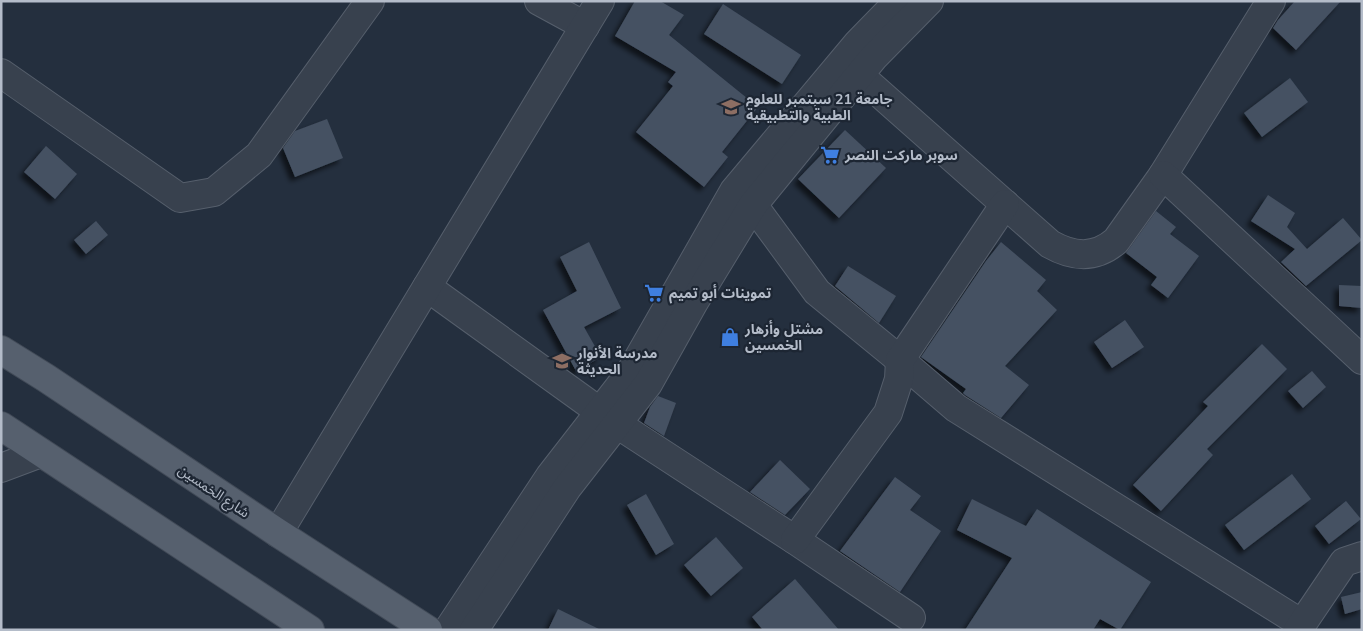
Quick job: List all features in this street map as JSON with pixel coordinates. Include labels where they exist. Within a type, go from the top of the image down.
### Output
[{"type":"main road","name":"شارع الخمسين","points":[[1,350],[428,630]]},
{"type":"main road","points":[[1,426],[310,630]]},
{"type":"street","points":[[1,73],[180,198],[214,192],[259,155],[370,1]]},
{"type":"street","points":[[539,1],[585,26]]},
{"type":"street","points":[[278,533],[600,1]]},
{"type":"street","points":[[474,630],[567,488],[734,191],[858,43],[899,1]]},
{"type":"street","points":[[448,630],[550,476],[608,418],[648,384],[694,302],[753,205],[874,57],[929,1]]},
{"type":"street","points":[[859,75],[1050,244],[1074,254],[1097,253],[1107,249],[1116,242],[1163,175],[1271,1]]},
{"type":"street","points":[[1163,175],[1362,360]]},
{"type":"street","points":[[795,540],[888,413],[899,379],[900,360],[1005,204]]},
{"type":"street","points":[[753,205],[817,292],[956,408],[1300,627],[1344,562],[1362,556]]},
{"type":"street","points":[[427,286],[608,418],[795,540],[914,626]]},
{"type":"street","points":[[1,468],[41,454]]},
{"type":"building","points":[[635,1],[660,1],[684,15],[669,35],[758,107],[722,152],[728,157],[704,187],[636,132],[673,86],[668,82],[676,72],[615,36]]},
{"type":"building","points":[[1295,1],[1341,1],[1296,50],[1273,28]]},
{"type":"building","points":[[723,4],[801,55],[782,84],[704,34]]},
{"type":"building","points":[[1290,78],[1308,102],[1262,137],[1244,113]]},
{"type":"building","points":[[327,119],[343,158],[295,177],[283,148],[295,131]]},
{"type":"building","points":[[845,130],[886,168],[839,218],[798,179]]},
{"type":"building","points":[[46,146],[77,174],[55,199],[24,172]]},
{"type":"building","points":[[1268,195],[1295,213],[1287,227],[1307,249],[1343,218],[1362,240],[1306,286],[1281,262],[1295,249],[1251,221]]},
{"type":"building","points":[[1156,211],[1176,227],[1170,234],[1199,256],[1168,298],[1151,285],[1157,277],[1126,253]]},
{"type":"building","points":[[96,221],[108,235],[86,254],[74,240]]},
{"type":"building","points":[[589,242],[621,308],[584,327],[601,357],[576,371],[543,310],[577,291],[560,257]]},
{"type":"building","points":[[1001,242],[1046,280],[1037,291],[1057,310],[1005,366],[1029,385],[1001,418],[965,395],[963,393],[966,389],[921,357]]},
{"type":"building","points":[[848,266],[896,296],[879,323],[835,286]]},
{"type":"building","points":[[1339,285],[1362,286],[1362,308],[1339,306]]},
{"type":"building","points":[[1125,320],[1144,347],[1112,368],[1094,342]]},
{"type":"building","points":[[1262,344],[1287,369],[1207,449],[1213,455],[1161,511],[1133,485],[1208,406],[1203,402]]},
{"type":"building","points":[[1312,371],[1326,387],[1303,408],[1288,391]]},
{"type":"building","points":[[658,396],[676,403],[664,436],[644,423],[650,407]]},
{"type":"building","points":[[780,460],[810,489],[785,515],[750,492]]},
{"type":"building","points":[[1292,474],[1311,499],[1244,550],[1225,525]]},
{"type":"building","points":[[895,477],[921,496],[910,510],[941,531],[900,592],[840,551]]},
{"type":"building","points":[[646,494],[674,544],[656,555],[627,505]]},
{"type":"building","points":[[972,499],[1026,526],[1037,509],[1151,582],[1120,630],[1100,619],[1093,630],[965,630],[1012,558],[957,530]]},
{"type":"building","points":[[1346,501],[1361,519],[1329,544],[1315,526]]},
{"type":"building","points":[[716,537],[743,568],[711,596],[684,565]]},
{"type":"building","points":[[795,579],[839,630],[763,630],[752,617]]},
{"type":"building","points":[[1362,592],[1362,609],[1345,614],[1341,597]]},
{"type":"building","points":[[558,609],[601,630],[548,630]]},
{"type":"place","name":"جامعة 21 سبتمبر للعلوم الطبية والتطبيقية","points":[[731,107]]},
{"type":"place","name":"سوبر ماركت النصر","points":[[830,155]]},
{"type":"place","name":"تموينات أبو تميم","points":[[654,293]]},
{"type":"place","name":"مشتل وأزهار الخمسين","points":[[730,337]]},
{"type":"place","name":"مدرسة الأنوار الحديثة","points":[[562,361]]}]
